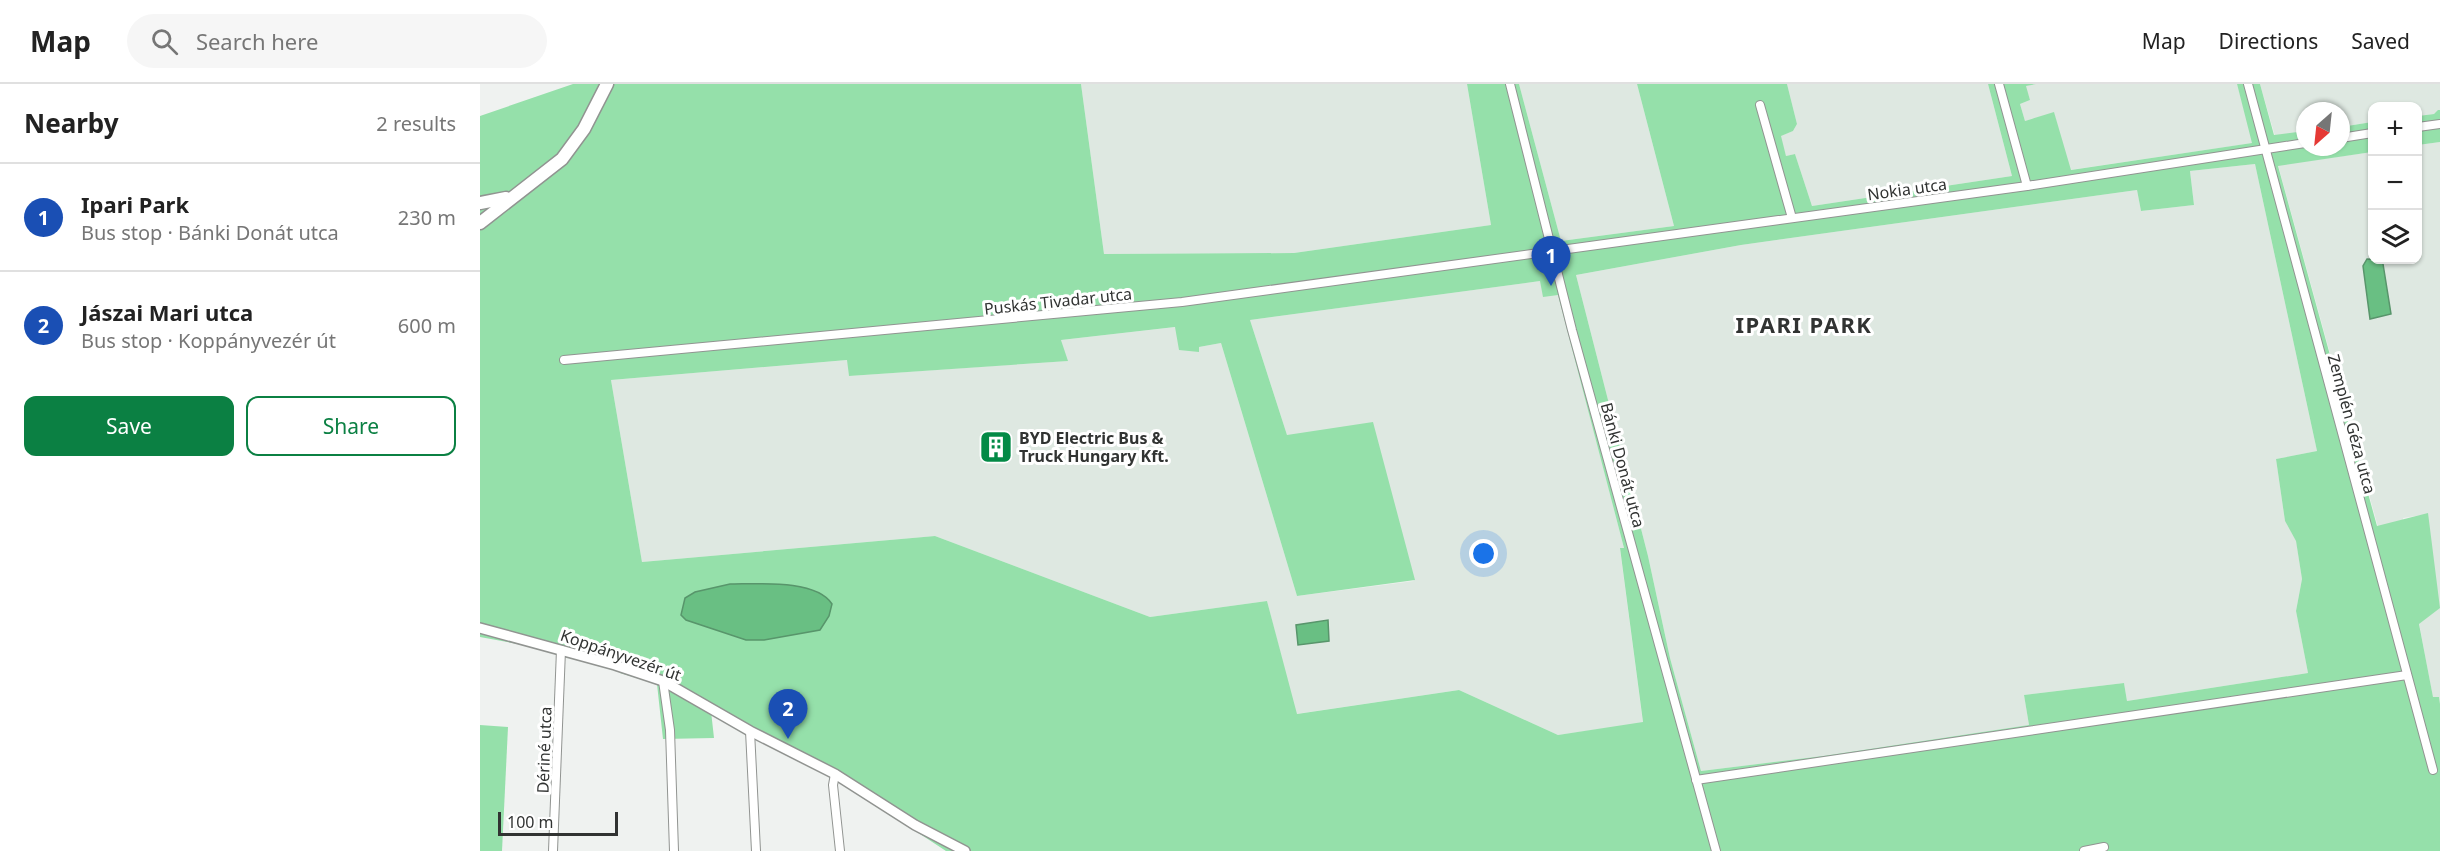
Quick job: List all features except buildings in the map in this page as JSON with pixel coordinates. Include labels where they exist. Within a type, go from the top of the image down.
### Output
[{"type":"main road","points":[[480,223],[513,196],[540,178],[570,149],[607,84]]},
{"type":"main road","points":[[480,223],[480,205],[513,196]]},
{"type":"street","name":"Bánki Donát utca","points":[[1510,84],[1599,432],[1716,851]]},
{"type":"street","points":[[1999,84],[2028,186]]},
{"type":"street","name":"Zemplén Géza utca","points":[[2248,84],[2433,770]]},
{"type":"street","points":[[1760,105],[1792,218]]},
{"type":"street","points":[[2422,126],[2440,124]]},
{"type":"street","points":[[2350,137],[2368,134]]},
{"type":"street","name":"Nokia utca","points":[[1553,251],[2028,186],[2296,144]]},
{"type":"street","name":"Puskás Tivadar utca","points":[[564,360],[1182,302],[1553,251]]},
{"type":"street","name":"Koppányvezér út","points":[[480,628],[663,681],[750,731],[835,774],[946,847],[965,851]]},
{"type":"street","name":"Dériné utca","points":[[553,851],[561,650]]},
{"type":"street","points":[[1696,780],[2407,675]]},
{"type":"street","points":[[663,681],[670,730],[674,851]]},
{"type":"street","points":[[750,731],[756,851]]},
{"type":"street","points":[[835,774],[833,785],[840,851]]},
{"type":"street","points":[[2084,851],[2104,847]]},
{"type":"shaded area","points":[[573,84],[1081,84],[1104,254],[1294,253],[1491,225],[1467,84],[1519,84],[1561,241],[1674,226],[1637,84],[1787,84],[1797,124],[1793,131],[1781,136],[1786,156],[1795,154],[1812,206],[2012,176],[1988,84],[2036,84],[2026,86],[2030,100],[2020,104],[2025,121],[2054,112],[2071,170],[2252,143],[2237,84],[2260,84],[2274,135],[2296,132],[2296,156],[2345,156],[2278,166],[2377,526],[2428,513],[2440,608],[2419,624],[2433,697],[2439,697],[2440,704],[2440,851],[946,851],[842,783],[744,733],[711,711],[714,738],[663,739],[657,684],[620,673],[619,669],[571,654],[480,637],[480,116]],"holes":[[[2255,164],[2317,451],[2276,459],[2285,521],[2296,541],[2302,579],[2296,611],[2308,673],[2127,701],[2124,683],[2024,695],[2029,725],[1823,756],[1701,771],[1670,658],[1648,556],[1576,275],[1741,245],[2137,190],[2141,211],[2194,205],[2190,171]],[[1540,281],[1543,297],[1558,295],[1624,548],[1620,548],[1643,722],[1558,735],[1459,690],[1297,714],[1267,601],[1150,617],[935,536],[642,562],[611,380],[847,360],[849,376],[1068,361],[1061,340],[1175,327],[1179,350],[1199,352],[1199,347],[1221,343],[1297,596],[1415,580],[1373,422],[1287,435],[1250,320]]]},
{"type":"shaded area","points":[[1081,84],[1467,84],[1491,225],[1294,253],[1104,254]]},
{"type":"shaded area","points":[[1519,84],[1637,84],[1674,226],[1561,241]]},
{"type":"shaded area","points":[[1787,84],[1988,84],[2012,176],[1812,206],[1795,154],[1786,156],[1780,136],[1793,131],[1797,124]]},
{"type":"shaded area","points":[[2036,84],[2237,84],[2253,143],[2070,170],[2054,113],[2025,121],[2020,104],[2030,100],[2025,86]]},
{"type":"shaded area","points":[[2260,84],[2440,84],[2440,110],[2434,114],[2422,116],[2422,102],[2368,102],[2368,123],[2350,126],[2350,102],[2296,102],[2296,132],[2275,136]]},
{"type":"shaded area","points":[[2440,110],[2440,142],[2422,144],[2422,116],[2434,114]]},
{"type":"shaded area","points":[[2368,123],[2368,153],[2350,155],[2350,126]]},
{"type":"shaded area","points":[[2440,142],[2440,704],[2439,697],[2433,698],[2419,623],[2428,514],[2403,518],[2403,522],[2378,527],[2278,165],[2368,153],[2368,264],[2422,264],[2422,144]]},
{"type":"shaded area","points":[[2255,164],[2317,451],[2276,459],[2285,521],[2296,540],[2302,579],[2296,611],[2308,673],[2127,701],[2124,683],[2024,695],[2029,725],[1823,756],[1701,771],[1670,658],[1648,556],[1576,275],[1741,245],[2137,190],[2141,211],[2194,205],[2190,171]]},
{"type":"shaded area","points":[[2367,259],[2368,264],[2383,264],[2391,314],[2370,319],[2363,266]]},
{"type":"shaded area","points":[[1540,281],[1558,294],[1624,548],[1620,549],[1643,723],[1558,735],[1459,690],[1296,714],[1267,601],[1150,617],[935,536],[642,562],[611,380],[848,360],[849,376],[1067,361],[1061,340],[1176,327],[1199,351],[1199,347],[1221,343],[1297,596],[1414,581],[1287,435],[1250,320]]},
{"type":"shaded area","points":[[730,584],[785,585],[813,590],[832,604],[829,616],[820,630],[764,640],[746,640],[686,620],[681,615],[685,598],[695,592]]},
{"type":"shaded area","points":[[1328,620],[1329,641],[1298,645],[1296,625]]},
{"type":"shaded area","points":[[480,725],[508,727],[502,851],[480,851]]},
{"type":"place","name":"Ipari Park","points":[[1551,286]]},
{"type":"place","name":"BYD Electric Bus & Truck Hungary Kft.","points":[[996,447]]},
{"type":"place","name":"Jászai Mari utca","points":[[788,739]]},
{"type":"district","name":"IPARI PARK","points":[[1804,324]]}]
